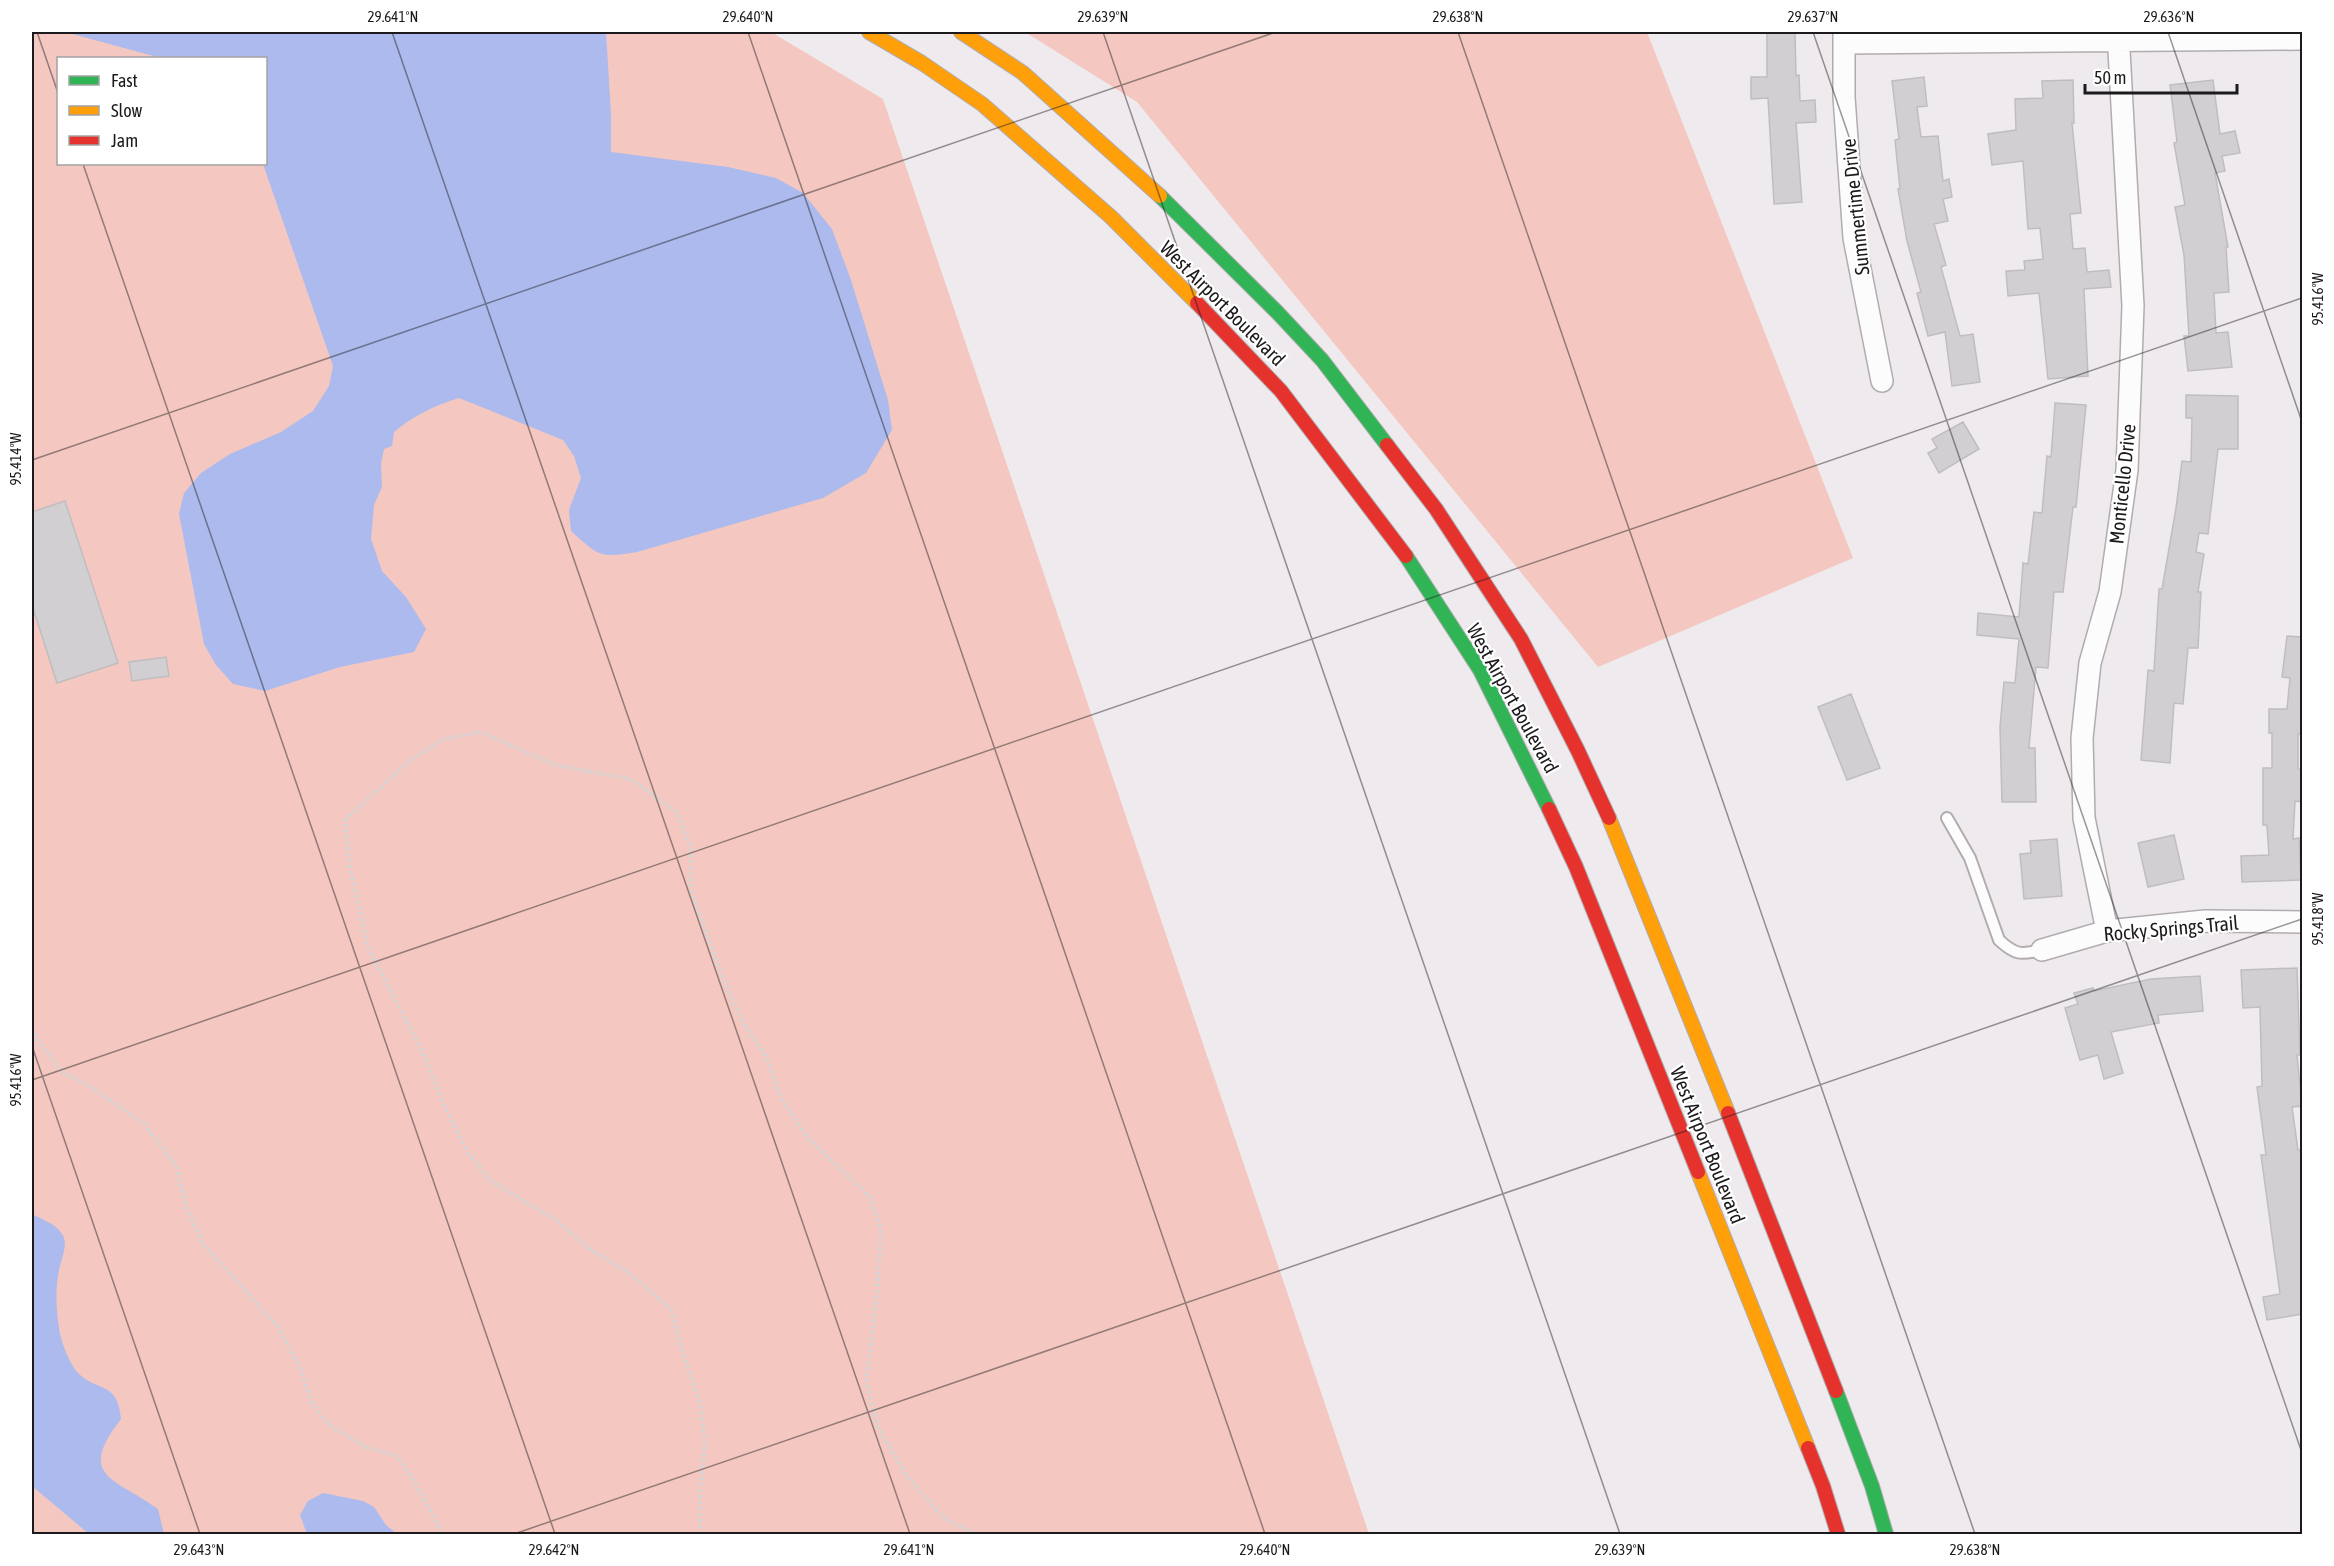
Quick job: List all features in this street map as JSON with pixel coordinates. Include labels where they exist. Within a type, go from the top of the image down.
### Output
[{"type":"main road","name":"West Airport Boulevard","points":[[868,32],[922,63],[982,104],[1114,214],[1281,391],[1399,537],[1480,670],[1537,782],[1576,867],[1715,1200],[1823,1486],[1838,1534]]},
{"type":"main road","name":"West Airport Boulevard","points":[[961,32],[1023,73],[1277,312],[1322,360],[1521,639],[1578,751],[1617,836],[1752,1186],[1872,1486],[1886,1534]]},
{"type":"street","points":[[1844,37],[2117,36],[2302,39]]},
{"type":"street","name":"Monticello Drive","points":[[2107,931],[2084,818],[2082,738],[2090,663],[2110,592],[2127,470],[2133,306],[2117,36]]},
{"type":"street","name":"Summertime Drive","points":[[1844,37],[1844,97],[1854,238],[1882,381]]},
{"type":"street","name":"Rocky Springs Trail","points":[[2042,950],[2107,931],[2205,921],[2302,922]]},
{"type":"lane","points":[[1947,818],[1970,858],[1999,940],[2009,949],[2021,954],[2042,950]]},
{"type":"path","points":[[700,1534],[700,1490],[705,1444],[700,1401],[682,1351],[671,1309],[632,1275],[590,1249],[556,1220],[491,1181],[468,1153],[444,1105],[423,1053],[368,948],[351,877],[345,820],[413,758],[444,738],[481,732],[555,765],[630,779],[677,812],[691,849],[691,892],[723,978],[745,1026],[766,1056],[781,1098],[808,1138],[870,1197],[881,1228],[877,1292],[866,1381],[878,1427],[906,1474],[943,1518],[976,1534]]},
{"type":"path","points":[[32,1028],[39,1042],[62,1072],[88,1085],[144,1124],[176,1165],[186,1207],[203,1244],[278,1327],[300,1368],[312,1403],[328,1424],[342,1433],[366,1447],[397,1456],[411,1476],[443,1534]]},
{"type":"shaded area","points":[[32,32],[771,32],[883,99],[1369,1534],[32,1534]]},
{"type":"shaded area","points":[[1025,32],[1647,32],[1853,558],[1598,667],[1137,102]]},
{"type":"water","points":[[65,32],[606,32],[611,152],[728,167],[776,178],[803,193],[832,229],[851,280],[888,400],[892,430],[866,473],[823,498],[637,552],[607,555],[595,551],[571,531],[569,510],[581,478],[574,456],[563,440],[459,398],[441,404],[417,416],[394,432],[392,446],[384,449],[381,464],[382,487],[374,505],[371,539],[382,571],[406,597],[426,629],[414,652],[340,667],[265,691],[233,684],[216,665],[204,644],[179,514],[184,493],[201,473],[230,454],[281,432],[313,411],[329,386],[333,366],[263,165],[267,165],[267,57],[157,57]]},
{"type":"water","points":[[32,1214],[53,1225],[64,1238],[65,1247],[59,1270],[57,1302],[60,1334],[71,1364],[85,1378],[111,1393],[116,1398],[119,1407],[121,1419],[108,1438],[102,1453],[101,1465],[106,1474],[115,1482],[158,1509],[164,1534],[89,1534],[32,1486]]},
{"type":"water","points":[[323,1493],[363,1501],[374,1507],[386,1525],[397,1534],[307,1534],[300,1515],[308,1501]]},
{"type":"building","points":[[1767,32],[1795,32],[1796,76],[1799,75],[1800,101],[1815,100],[1816,122],[1796,123],[1802,202],[1774,204],[1768,98],[1751,99],[1751,77],[1767,77]]},
{"type":"building","points":[[1924,77],[1927,106],[1917,107],[1921,137],[1938,136],[1943,181],[1949,179],[1952,197],[1943,199],[1948,221],[1934,224],[1946,265],[1941,267],[1960,336],[1973,334],[1980,382],[1952,386],[1945,332],[1928,336],[1917,293],[1921,292],[1907,241],[1898,189],[1900,189],[1895,140],[1899,139],[1892,81]]},
{"type":"building","points":[[2073,80],[2074,123],[2072,123],[2081,213],[2070,214],[2073,249],[2085,248],[2087,272],[2109,270],[2111,287],[2084,289],[2088,376],[2048,379],[2039,293],[2008,296],[2006,271],[2025,270],[2024,261],[2043,259],[2040,228],[2028,229],[2023,161],[1992,165],[1988,134],[2016,130],[2015,99],[2043,98],[2042,81]]},
{"type":"building","points":[[2213,80],[2220,134],[2235,131],[2240,153],[2222,156],[2225,171],[2215,173],[2228,247],[2226,247],[2229,292],[2214,293],[2216,333],[2228,332],[2232,367],[2188,371],[2184,336],[2189,336],[2184,255],[2175,207],[2185,205],[2174,143],[2177,142],[2170,85]]},
{"type":"building","points":[[2186,395],[2238,396],[2238,449],[2218,449],[2208,534],[2199,533],[2196,552],[2204,554],[2198,592],[2201,592],[2198,648],[2188,648],[2183,704],[2174,703],[2170,763],[2141,760],[2148,670],[2154,671],[2159,589],[2162,589],[2182,461],[2191,462],[2192,418],[2186,418]]},
{"type":"building","points":[[2055,403],[2086,405],[2076,507],[2073,507],[2063,592],[2054,592],[2048,668],[2036,667],[2029,748],[2035,748],[2036,802],[2002,802],[2000,727],[2004,682],[2015,683],[2019,639],[1977,635],[1978,613],[2019,617],[2023,563],[2028,564],[2034,512],[2042,513],[2047,456],[2051,457]]},
{"type":"building","points":[[1963,422],[1979,449],[1939,473],[1928,453],[1937,448],[1932,439]]},
{"type":"building","points":[[65,501],[118,663],[57,683],[32,605],[32,512]]},
{"type":"building","points":[[2287,636],[2302,637],[2302,734],[2298,734],[2298,769],[2302,770],[2302,802],[2295,801],[2293,839],[2299,838],[2301,880],[2242,882],[2241,856],[2269,855],[2267,825],[2263,825],[2263,768],[2272,768],[2269,709],[2287,709],[2290,678],[2282,677]]},
{"type":"building","points":[[166,657],[169,676],[132,681],[129,662]]},
{"type":"building","points":[[1851,694],[1880,768],[1847,780],[1818,707]]},
{"type":"building","points":[[2174,835],[2184,879],[2148,887],[2138,843]]},
{"type":"building","points":[[2057,839],[2062,896],[2024,899],[2020,854],[2031,853],[2030,841]]},
{"type":"building","points":[[2297,968],[2300,1055],[2297,1055],[2302,1106],[2292,1107],[2298,1150],[2302,1150],[2302,1314],[2267,1320],[2263,1297],[2280,1294],[2261,1155],[2266,1155],[2257,1087],[2262,1086],[2260,1007],[2243,1008],[2241,970]]},
{"type":"building","points":[[2200,976],[2203,1011],[2158,1015],[2159,1023],[2111,1032],[2123,1073],[2104,1079],[2098,1055],[2080,1060],[2065,1008],[2078,1004],[2074,993],[2151,979]]},
{"type":"traffic: fast","points":[[1160,196],[1322,360],[1387,445]]},
{"type":"traffic: fast","points":[[1406,556],[1480,670],[1549,809]]},
{"type":"traffic: fast","points":[[1836,1391],[1872,1486],[1886,1534]]},
{"type":"traffic: slow","points":[[869,32],[922,63],[982,104],[1111,217],[1197,303]]},
{"type":"traffic: slow","points":[[961,32],[1023,73],[1160,196]]},
{"type":"traffic: slow","points":[[1609,818],[1728,1113]]},
{"type":"traffic: slow","points":[[1698,1172],[1808,1448]]},
{"type":"traffic: jam","points":[[1197,303],[1281,391],[1406,556]]},
{"type":"traffic: jam","points":[[1387,445],[1436,509],[1521,639],[1609,818]]},
{"type":"traffic: jam","points":[[1549,809],[1576,867],[1698,1172]]},
{"type":"traffic: jam","points":[[1728,1113],[1836,1391]]},
{"type":"traffic: jam","points":[[1808,1448],[1838,1534]]}]
